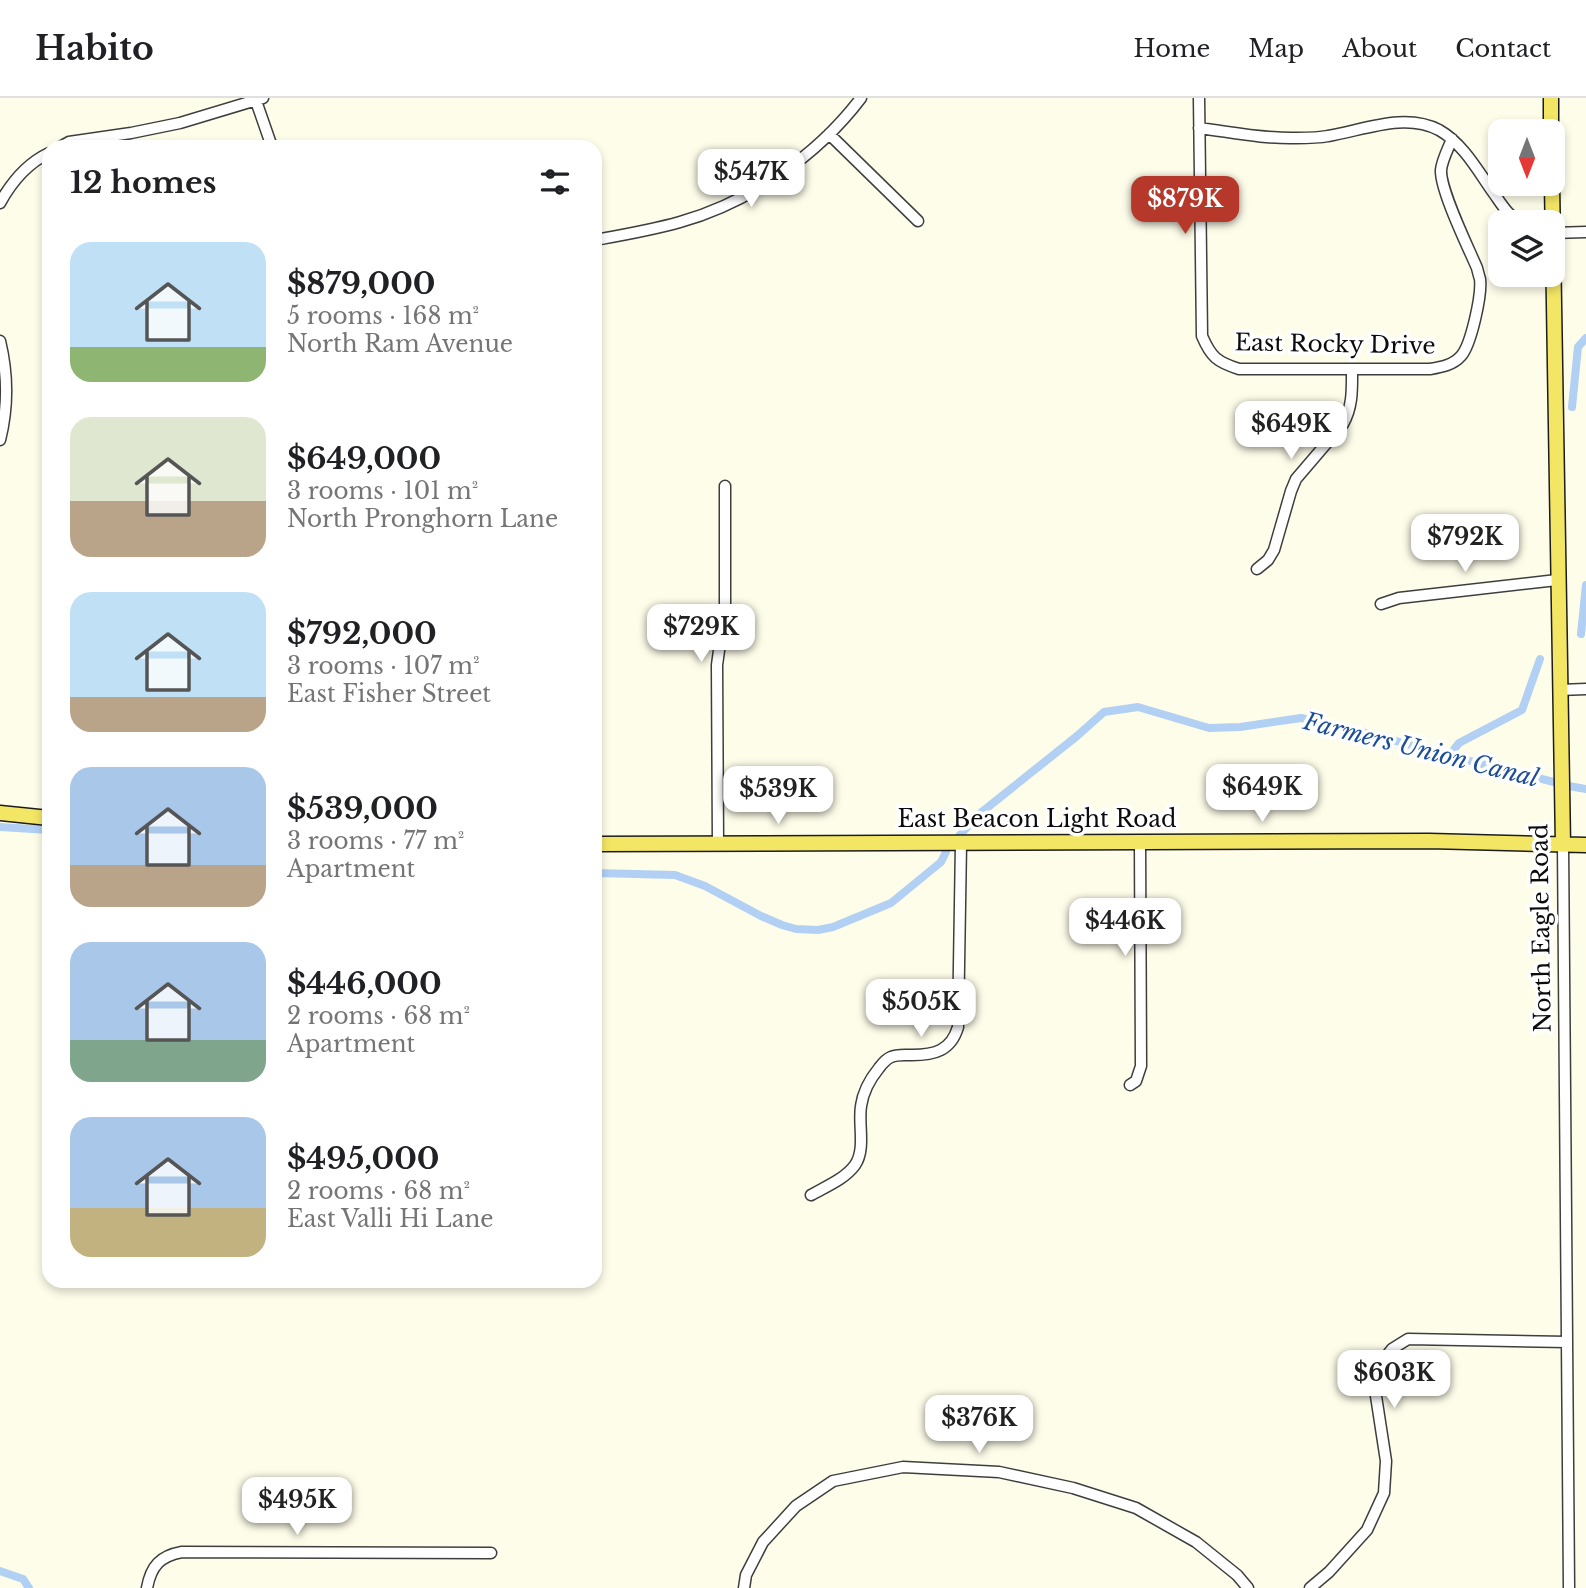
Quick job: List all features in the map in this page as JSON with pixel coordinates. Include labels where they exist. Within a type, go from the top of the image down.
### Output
[{"type":"main road","points":[[1550,98],[1551,119]]},
{"type":"main road","name":"North Eagle Road","points":[[1553,287],[1563,845]]},
{"type":"main road","points":[[0,813],[42,817]]},
{"type":"main road","name":"East Beacon Light Road","points":[[602,844],[1429,841],[1586,845]]},
{"type":"street","points":[[602,238],[682,221],[728,204],[802,158],[850,113],[861,98]]},
{"type":"street","points":[[1199,98],[1199,128],[1274,138],[1309,138],[1407,122],[1423,124],[1452,139],[1506,210]]},
{"type":"street","points":[[83,140],[180,123],[259,99],[270,140]]},
{"type":"street","name":"East Rocky Drive","points":[[1199,128],[1202,336],[1216,359],[1239,369],[1430,369],[1444,367],[1462,355],[1469,342],[1480,280],[1444,188],[1441,171],[1452,139]]},
{"type":"street","points":[[828,134],[918,221]]},
{"type":"street","points":[[0,203],[20,175],[42,156]]},
{"type":"street","points":[[1565,233],[1586,232]]},
{"type":"street","points":[[0,341],[6,382],[0,440]]},
{"type":"street","points":[[1257,569],[1268,560],[1274,550],[1296,479],[1349,414],[1352,402],[1352,369]]},
{"type":"street","points":[[718,844],[717,665],[725,607],[725,486]]},
{"type":"street","points":[[1381,604],[1399,598],[1557,580]]},
{"type":"street","points":[[1559,690],[1586,689]]},
{"type":"street","points":[[1130,1085],[1136,1081],[1141,1066],[1140,842]]},
{"type":"street","points":[[811,1195],[845,1174],[857,1163],[860,1151],[860,1108],[863,1095],[877,1070],[891,1057],[932,1053],[949,1044],[955,1037],[958,1027],[961,843]]},
{"type":"street","name":"North Eagle Road","points":[[1563,845],[1569,1588]]},
{"type":"street","points":[[1310,1588],[1329,1572],[1367,1530],[1384,1493],[1386,1461],[1374,1383],[1380,1364],[1392,1349],[1408,1339],[1567,1342]]},
{"type":"street","points":[[744,1588],[747,1575],[763,1542],[796,1506],[833,1481],[903,1468],[999,1472],[1073,1488],[1136,1508],[1196,1542],[1237,1575],[1248,1588]]},
{"type":"street","points":[[147,1588],[151,1571],[162,1559],[182,1552],[491,1553]]},
{"type":"waterway","points":[[1572,407],[1578,347],[1586,338]]},
{"type":"waterway","points":[[1581,634],[1586,585]]},
{"type":"waterway","points":[[1449,756],[1459,743],[1522,710],[1540,659]]},
{"type":"waterway","name":"Farmers Union Canal","points":[[959,836],[978,815],[1104,712],[1138,707],[1209,728],[1240,727],[1301,718],[1554,782]]},
{"type":"waterway","name":"Farmers Union Canal","points":[[1569,786],[1586,789]]},
{"type":"waterway","name":"Farmers Union Canal","points":[[0,827],[42,830]]},
{"type":"waterway","name":"Farmers Union Canal","points":[[602,873],[675,875],[705,886],[782,925],[818,930],[833,927],[891,903],[941,862],[946,852]]},
{"type":"waterway","points":[[0,1571],[23,1579],[29,1588]]}]
